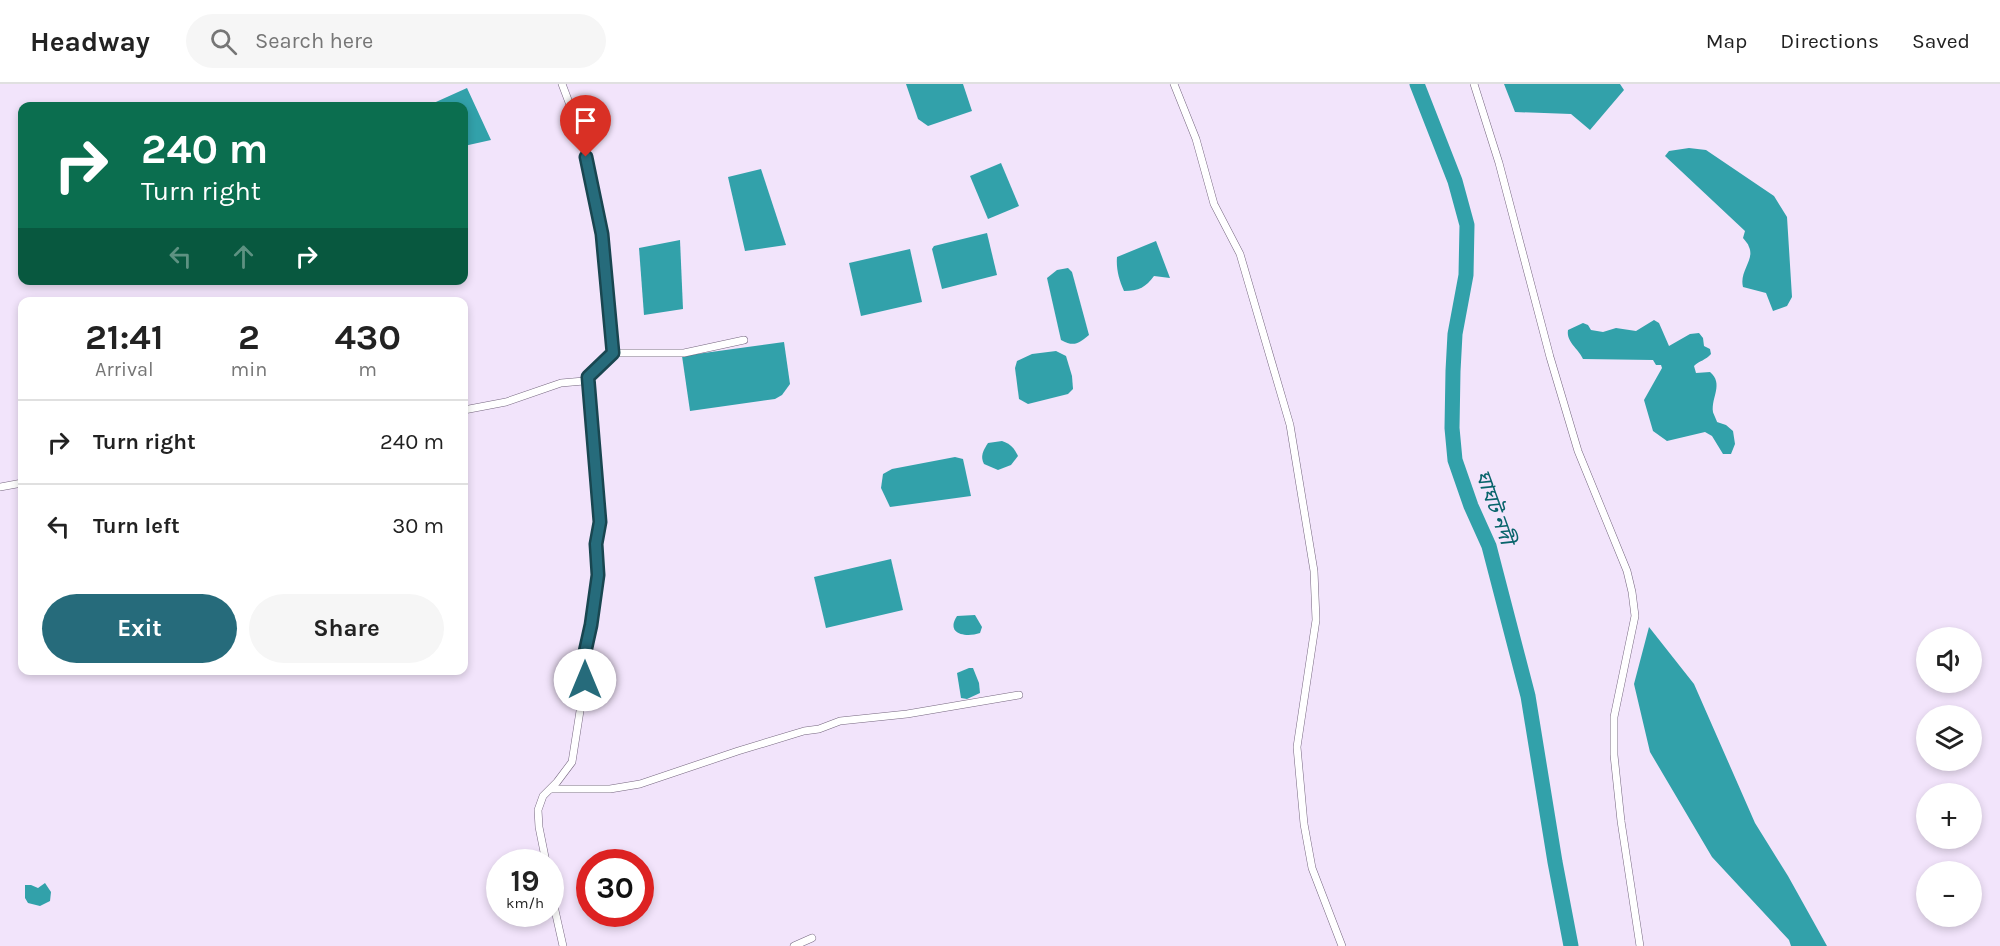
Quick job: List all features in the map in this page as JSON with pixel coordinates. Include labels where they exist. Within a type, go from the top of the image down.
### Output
[{"type":"street","points":[[562,84],[578,123],[591,174],[602,234],[613,353]]},
{"type":"street","points":[[1174,84],[1196,139],[1214,204],[1240,254],[1290,425],[1314,571],[1316,620],[1297,747],[1304,824],[1312,868],[1342,946]]},
{"type":"street","points":[[1473,84],[1499,163],[1550,357],[1578,451],[1627,571],[1632,591],[1635,616],[1614,717],[1614,755],[1621,821],[1640,946]]},
{"type":"street","points":[[468,409],[506,402],[561,384],[584,381],[613,353],[684,352],[744,340]]},
{"type":"street","points":[[543,849],[538,810],[543,796],[572,762],[585,680],[585,652],[598,575],[596,544],[600,522],[588,377]]},
{"type":"street","points":[[0,487],[18,484]]},
{"type":"street","points":[[551,789],[610,789],[640,784],[738,751],[840,721],[907,714],[1019,695]]},
{"type":"street","points":[[559,927],[563,946]]},
{"type":"street","points":[[795,946],[812,938]]},
{"type":"water","points":[[906,84],[963,84],[972,111],[928,126],[918,119]]},
{"type":"water","points":[[1504,84],[1620,84],[1624,90],[1590,130],[1571,114],[1515,112]]},
{"type":"water","points":[[467,88],[491,140],[468,145],[468,102],[436,102]]},
{"type":"water","points":[[1689,148],[1706,150],[1774,196],[1787,217],[1792,297],[1787,306],[1773,311],[1766,293],[1743,287],[1743,276],[1750,256],[1748,244],[1743,238],[1745,231],[1665,156],[1669,151]]},
{"type":"water","points":[[1001,163],[1019,206],[988,219],[970,176]]},
{"type":"water","points":[[761,169],[786,245],[745,251],[728,177]]},
{"type":"water","points":[[987,233],[997,275],[942,289],[932,249],[934,246]]},
{"type":"water","points":[[680,240],[683,309],[644,315],[639,248]]},
{"type":"water","points":[[1156,241],[1170,278],[1154,276],[1142,288],[1124,291],[1118,274],[1117,257]]},
{"type":"water","points":[[910,249],[922,302],[861,316],[849,263]]},
{"type":"water","points":[[1068,268],[1072,272],[1089,335],[1073,344],[1061,340],[1047,278],[1057,270]]},
{"type":"water","points":[[1654,320],[1659,323],[1669,346],[1690,334],[1699,333],[1703,338],[1704,346],[1710,349],[1711,354],[1694,366],[1696,373],[1710,372],[1716,381],[1713,412],[1717,422],[1733,431],[1735,444],[1731,454],[1723,454],[1712,436],[1705,432],[1667,441],[1653,431],[1644,400],[1662,368],[1661,365],[1656,365],[1653,360],[1583,359],[1568,334],[1568,330],[1583,323],[1591,330],[1603,332],[1616,328],[1636,331]]},
{"type":"water","points":[[784,342],[790,384],[782,395],[775,399],[690,411],[682,356]]},
{"type":"water","points":[[1056,351],[1066,356],[1073,389],[1068,394],[1028,404],[1019,399],[1015,368],[1017,361],[1032,354]]},
{"type":"water","points":[[1002,441],[1008,443],[1018,456],[1011,465],[998,470],[984,464],[982,456],[988,443]]},
{"type":"water","points":[[955,457],[963,459],[971,496],[890,507],[881,488],[883,474],[892,469]]},
{"type":"water","points":[[891,559],[903,610],[826,628],[814,577]]},
{"type":"water","points":[[975,615],[982,627],[980,633],[963,635],[955,631],[954,622],[957,616]]},
{"type":"water","points":[[1649,627],[1694,684],[1755,823],[1827,946],[1791,946],[1789,940],[1712,857],[1650,752],[1634,684]]},
{"type":"water","points":[[973,668],[980,693],[967,699],[961,698],[957,673]]},
{"type":"water","points":[[45,883],[51,892],[50,901],[40,906],[28,903],[25,898],[25,885],[38,888]]},
{"type":"waterway","name":"ঘাঘট নদী","points":[[1417,84],[1455,181],[1467,225],[1466,275],[1455,334],[1453,371],[1452,428],[1455,460],[1471,506],[1489,546],[1528,696],[1571,946]]},
{"type":"route","points":[[585,680],[585,652],[598,575],[596,544],[600,522],[588,377],[613,353],[602,234],[586,157]]}]
